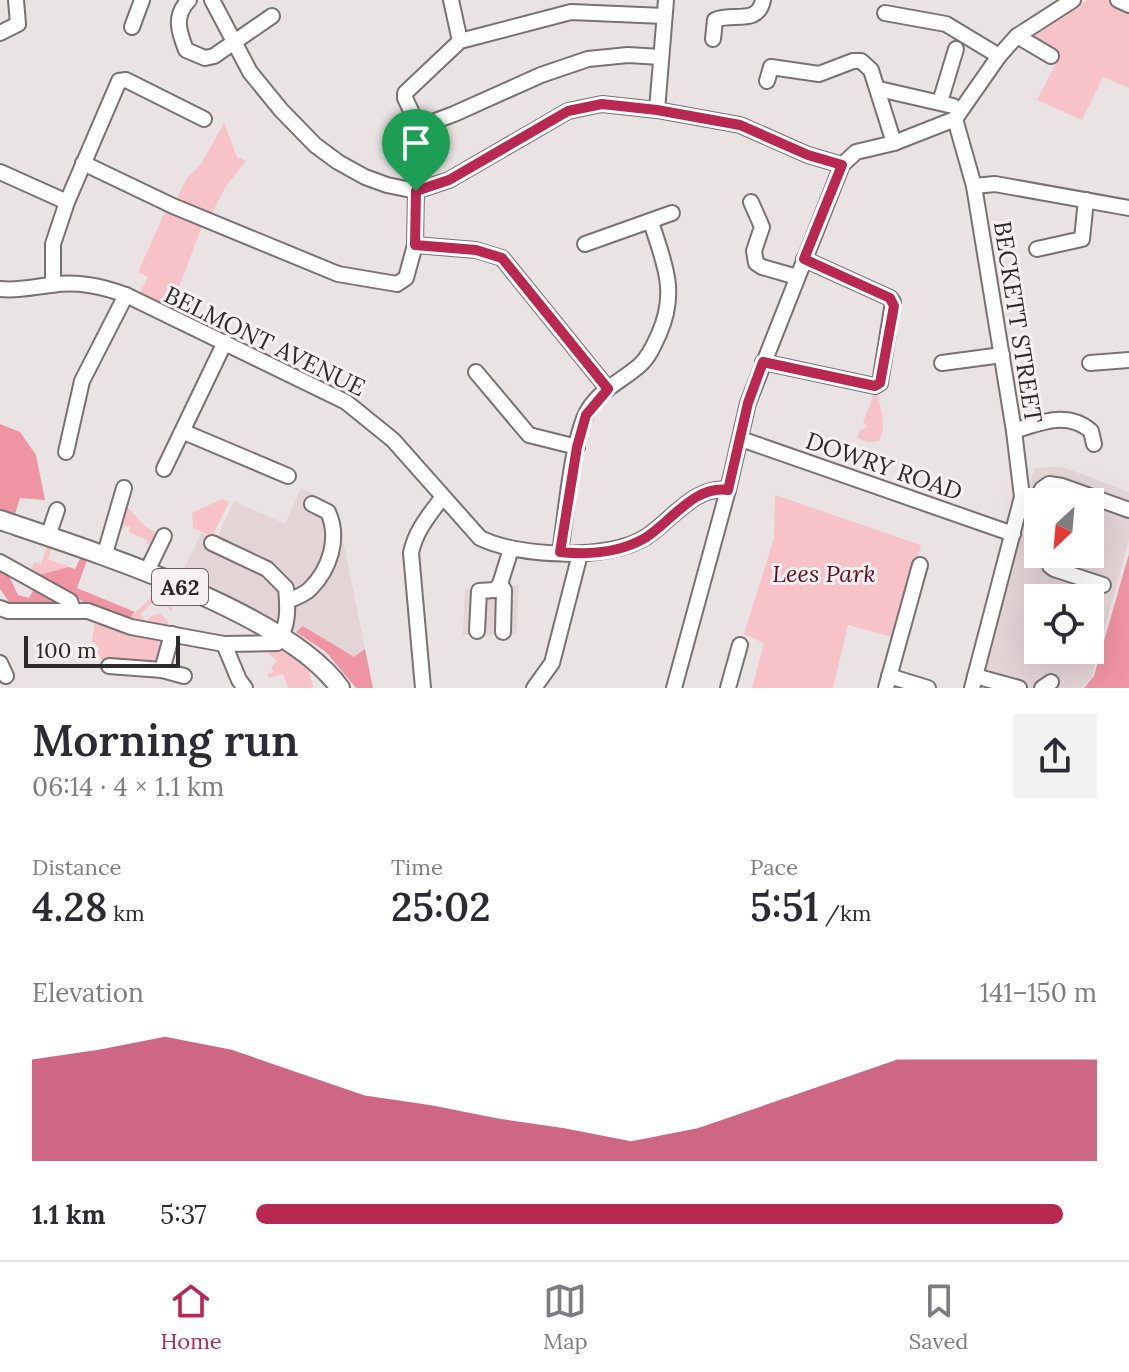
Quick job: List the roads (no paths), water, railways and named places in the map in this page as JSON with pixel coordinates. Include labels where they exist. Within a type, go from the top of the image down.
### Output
[{"type":"main road","name":"A62","points":[[0,520],[146,573],[222,606],[281,637],[320,664],[340,688]]},
{"type":"street","points":[[0,33],[18,24],[16,0]]},
{"type":"street","points":[[132,27],[142,0]]},
{"type":"street","points":[[189,0],[181,7],[177,27],[186,50],[205,58],[235,43],[272,16]]},
{"type":"street","points":[[213,0],[250,72],[315,145],[365,177],[416,191],[449,180],[568,111],[602,104],[740,125],[808,155],[842,165]]},
{"type":"street","points":[[451,0],[460,41]]},
{"type":"street","points":[[657,110],[666,0]]},
{"type":"street","points":[[713,39],[715,20],[755,14],[763,0]]},
{"type":"street","points":[[1118,0],[1129,5]]},
{"type":"street","points":[[674,688],[728,490],[748,403],[842,165],[856,152],[894,143],[950,109],[1017,36],[1071,1]]},
{"type":"street","points":[[419,128],[405,93],[460,41],[571,6],[664,16]]},
{"type":"street","points":[[885,13],[946,24],[999,56]]},
{"type":"street","points":[[1017,36],[1051,56]]},
{"type":"street","points":[[950,109],[956,49]]},
{"type":"street","points":[[403,133],[541,75],[588,59],[628,55],[661,57]]},
{"type":"street","points":[[767,81],[771,67],[819,74],[853,61],[866,64],[879,89],[894,143]]},
{"type":"street","points":[[53,284],[53,244],[67,202],[121,80],[204,119]]},
{"type":"street","points":[[879,89],[950,109]]},
{"type":"street","name":"BECKETT STREET","points":[[950,109],[974,186],[1014,431],[1026,488]]},
{"type":"street","points":[[83,163],[173,206],[338,274],[401,283],[406,278],[415,245],[416,191]]},
{"type":"street","points":[[0,172],[67,202]]},
{"type":"street","points":[[974,186],[995,184],[1129,208]]},
{"type":"street","points":[[1037,249],[1082,239],[1086,200]]},
{"type":"street","points":[[751,202],[762,227],[754,251],[756,263],[797,277]]},
{"type":"street","points":[[585,244],[672,213]]},
{"type":"street","points":[[560,552],[577,447],[587,412],[649,353],[666,312],[670,295],[669,278],[651,222]]},
{"type":"street","points":[[415,245],[476,250],[502,258],[608,389]]},
{"type":"street","points":[[763,362],[875,386],[880,383],[893,302],[804,259]]},
{"type":"street","name":"BELMONT AVENUE","points":[[0,289],[84,283],[126,295],[346,402],[393,440],[480,538],[496,546],[596,554],[645,538],[706,490],[728,490]]},
{"type":"street","points":[[66,452],[82,381],[126,295]]},
{"type":"street","points":[[164,469],[225,342]]},
{"type":"street","points":[[942,363],[1002,355]]},
{"type":"street","points":[[1090,363],[1129,360]]},
{"type":"street","points":[[476,372],[529,435],[577,447]]},
{"type":"street","points":[[1014,431],[1043,421],[1076,420],[1091,431],[1094,444]]},
{"type":"street","points":[[184,432],[288,476]]},
{"type":"street","name":"DOWRY ROAD","points":[[741,439],[1013,534]]},
{"type":"street","points":[[1043,488],[1049,484],[1068,488]]},
{"type":"street","points":[[104,557],[124,488]]},
{"type":"street","points":[[423,688],[411,553],[413,542],[442,498]]},
{"type":"street","points":[[1104,501],[1129,510]]},
{"type":"street","points":[[287,601],[308,592],[324,571],[332,553],[333,521],[328,512],[312,504]]},
{"type":"street","points":[[48,536],[57,510]]},
{"type":"street","name":"BECKETT STREET","points":[[973,682],[1013,534],[1024,511]]},
{"type":"street","points":[[146,573],[164,536]]},
{"type":"street","points":[[0,608],[8,611],[88,611],[117,624],[224,644],[277,643],[288,614],[286,588],[267,569],[212,543]]},
{"type":"street","points":[[477,631],[479,591],[495,590],[500,584],[511,549]]},
{"type":"street","points":[[534,688],[552,663],[580,554]]},
{"type":"street","points":[[0,562],[70,601],[73,610]]},
{"type":"street","points":[[920,565],[887,682],[928,688]]},
{"type":"street","points":[[1053,568],[1100,584]]},
{"type":"street","points":[[500,584],[504,590],[503,632]]},
{"type":"street","points":[[162,670],[172,634]]},
{"type":"street","points":[[224,644],[245,688]]},
{"type":"street","points":[[728,688],[740,645]]},
{"type":"street","points":[[109,666],[162,670],[184,676]]},
{"type":"street","points":[[973,682],[1019,688]]},
{"type":"park label","name":"Lees Park","points":[[824,573]]}]
